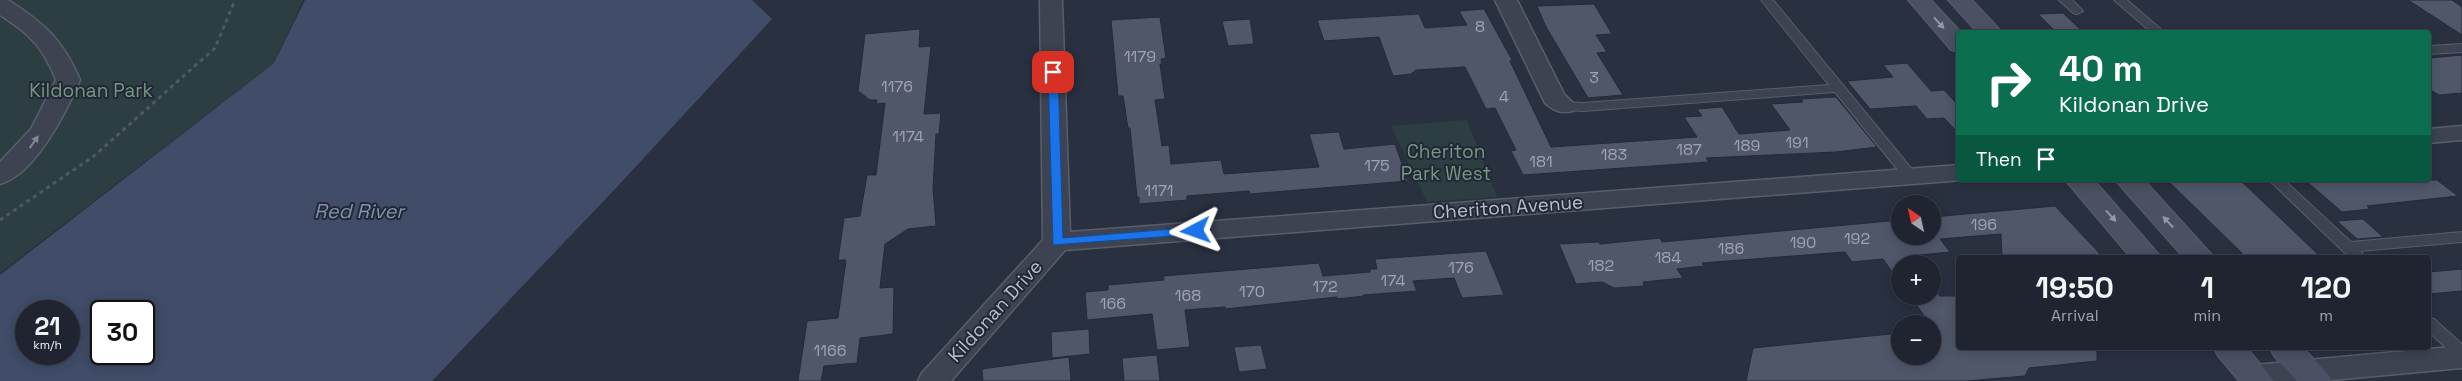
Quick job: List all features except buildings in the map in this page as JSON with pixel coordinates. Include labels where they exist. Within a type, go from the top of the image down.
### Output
[{"type":"main road","points":[[1919,0],[1956,42]]},
{"type":"main road","points":[[1959,0],[1988,30]]},
{"type":"main road","points":[[2080,182],[2145,255]]},
{"type":"main road","points":[[2131,182],[2198,255]]},
{"type":"main road","points":[[2231,350],[2256,378]]},
{"type":"main road","points":[[2287,350],[2311,376]]},
{"type":"street","name":"Kildonan Drive","points":[[932,381],[1057,242],[1056,0]]},
{"type":"street","points":[[1506,0],[1554,98],[1564,106]]},
{"type":"street","points":[[0,5],[37,28],[58,54],[68,80],[50,120],[24,156],[0,176]]},
{"type":"street","points":[[2431,136],[2462,133]]},
{"type":"street","name":"Cheriton Avenue","points":[[1057,242],[1956,172]]},
{"type":"street","points":[[2256,378],[2311,376],[2462,355]]},
{"type":"lane","points":[[1767,0],[1910,176]]},
{"type":"lane","points":[[2065,0],[2077,11]]},
{"type":"lane","points":[[2120,0],[2156,30]]},
{"type":"lane","points":[[2431,50],[2462,48]]},
{"type":"lane","points":[[1564,106],[1593,106],[1837,88]]},
{"type":"lane","points":[[2278,182],[2356,255]]},
{"type":"lane","points":[[2347,247],[2462,237]]},
{"type":"lane","points":[[2431,324],[2462,355]]},
{"type":"path","points":[[0,220],[94,156],[215,48],[235,0]]},
{"type":"green space","name":"Kildonan Park","points":[[0,0],[303,0],[274,63],[0,273]]},
{"type":"green space","name":"Cheriton Park West","points":[[1467,120],[1497,197],[1427,202],[1391,126]]},
{"type":"water","name":"Red River","points":[[305,0],[752,0],[772,19],[617,187],[432,381],[0,381],[0,275],[274,63]]},
{"type":"route","points":[[1053,72],[1057,242],[1196,231]]}]
